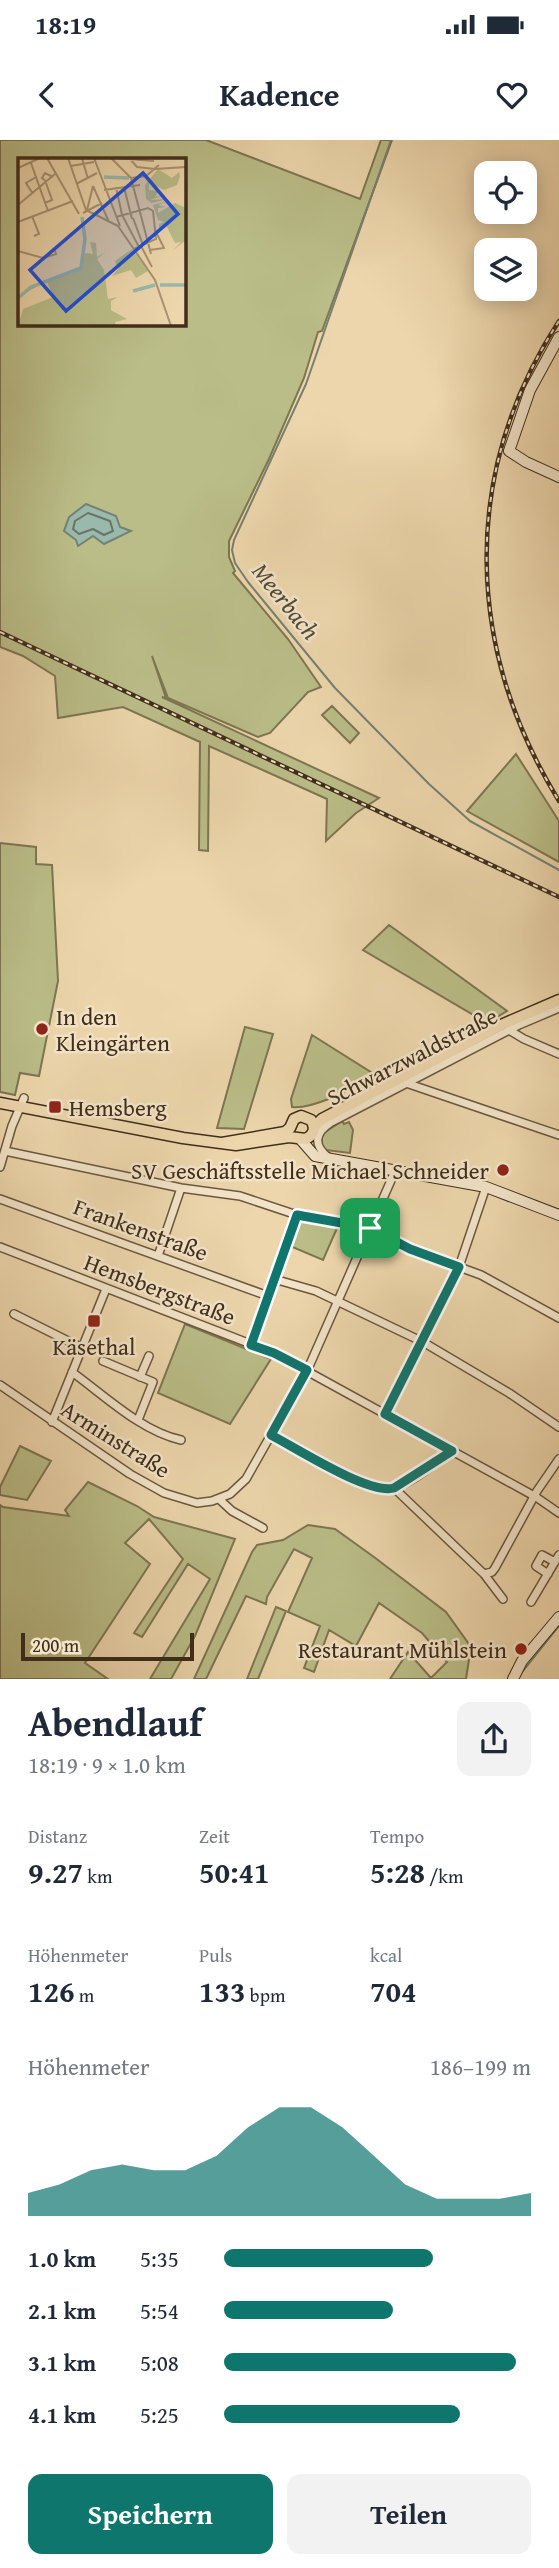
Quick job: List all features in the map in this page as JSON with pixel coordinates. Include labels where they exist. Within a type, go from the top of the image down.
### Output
[{"type":"main road","name":"Schwarzwaldstraße","points":[[315,1125],[501,1025],[559,1000]]},
{"type":"main road","points":[[0,1103],[22,1102],[183,1138],[246,1145],[296,1135],[315,1125],[305,1116],[298,1117],[292,1122],[296,1135]]},
{"type":"street","points":[[559,337],[530,390],[509,451],[559,477]]},
{"type":"street","name":"Schwarzwaldstraße","points":[[327,1159],[318,1147],[317,1140],[320,1130],[339,1117],[509,1030],[559,1008]]},
{"type":"street","points":[[509,1030],[524,1040],[559,1054]]},
{"type":"street","points":[[406,1083],[559,1135]]},
{"type":"street","points":[[0,1167],[22,1102]]},
{"type":"street","points":[[315,1125],[312,1146],[327,1159]]},
{"type":"street","points":[[296,1135],[312,1154],[327,1159],[396,1169],[486,1188],[559,1215]]},
{"type":"street","points":[[5,1152],[181,1188],[240,1196],[297,1215],[370,1228],[410,1249],[502,1285],[559,1318]]},
{"type":"street","points":[[263,1528],[224,1506],[219,1499],[242,1485],[307,1370],[396,1169]]},
{"type":"street","points":[[158,1256],[181,1188]]},
{"type":"street","points":[[385,1414],[459,1267],[486,1188]]},
{"type":"street","name":"Frankenstraße","points":[[0,1199],[268,1296]]},
{"type":"street","points":[[251,1345],[297,1215]]},
{"type":"street","name":"Hemsbergstraße","points":[[0,1247],[274,1353],[536,1497],[559,1513]]},
{"type":"street","points":[[274,1279],[338,1300],[423,1342],[499,1386],[559,1427]]},
{"type":"street","points":[[52,1422],[107,1289]]},
{"type":"street","points":[[14,1314],[82,1348]]},
{"type":"street","points":[[140,1377],[149,1356]]},
{"type":"street","points":[[103,1362],[153,1382],[138,1420]]},
{"type":"street","points":[[72,1372],[138,1420],[167,1437],[181,1440]]},
{"type":"street","name":"Arminstraße","points":[[0,1385],[130,1474],[164,1493],[197,1503],[219,1499]]},
{"type":"street","points":[[271,1435],[360,1482],[390,1489],[484,1574],[503,1599]]},
{"type":"street","points":[[390,1489],[452,1451]]},
{"type":"street","points":[[484,1574],[495,1568],[541,1484],[559,1459]]},
{"type":"street","points":[[531,1602],[548,1574],[557,1558],[542,1555],[536,1566],[548,1574]]},
{"type":"street","points":[[513,1679],[522,1661],[559,1616]]},
{"type":"green space","points":[[0,140],[206,140],[360,199],[381,140],[392,140],[322,331],[318,332],[304,378],[229,541],[229,557],[235,571],[233,573],[288,639],[321,687],[308,692],[270,733],[258,737],[168,698],[152,656],[166,698],[162,697],[379,798],[356,813],[326,841],[327,799],[209,746],[208,851],[199,850],[200,742],[123,707],[58,718],[55,676],[23,656],[0,647]]},
{"type":"green space","points":[[332,706],[359,733],[350,743],[322,715]]},
{"type":"green space","points":[[516,754],[559,821],[559,862],[467,811]]},
{"type":"green space","points":[[0,843],[36,847],[36,864],[52,865],[58,981],[39,1076],[20,1073],[15,1095],[0,1092]]},
{"type":"green space","points":[[389,925],[507,1011],[487,1023],[363,950]]},
{"type":"green space","points":[[245,1027],[273,1034],[244,1129],[217,1128]]},
{"type":"green space","points":[[312,1035],[377,1076],[323,1101],[292,1107],[291,1099]]},
{"type":"green space","points":[[342,1121],[344,1124],[349,1122],[353,1130],[350,1153],[326,1150],[321,1146],[322,1134]]},
{"type":"green space","points":[[305,1220],[338,1226],[323,1260],[290,1246],[298,1224]]},
{"type":"green space","points":[[185,1324],[271,1359],[230,1424],[158,1393]]},
{"type":"green space","points":[[20,1446],[51,1461],[27,1500],[0,1495],[0,1487]]},
{"type":"green space","points":[[88,1482],[154,1517],[235,1539],[195,1636],[171,1679],[150,1679],[210,1579],[188,1564],[142,1637],[134,1633],[183,1559],[149,1519],[125,1543],[150,1564],[85,1663],[108,1679],[0,1679],[0,1505],[69,1516],[65,1510]]},
{"type":"green space","points":[[308,1525],[335,1529],[446,1612],[471,1647],[466,1679],[390,1679],[408,1652],[431,1678],[447,1662],[422,1633],[379,1603],[356,1646],[329,1630],[314,1672],[304,1668],[320,1626],[288,1612],[312,1558],[294,1549],[267,1597],[266,1604],[246,1596],[206,1679],[194,1679],[257,1545],[283,1540]]},
{"type":"green space","points":[[276,1607],[286,1611],[258,1679],[247,1679]]},
{"type":"water","points":[[86,504],[116,516],[120,527],[131,531],[104,544],[93,536],[78,546],[76,540],[64,531],[69,517]]},
{"type":"waterway","name":"Meerbach","points":[[391,140],[306,384],[234,540],[232,550],[235,563],[248,582],[335,688],[429,784],[470,821],[559,870]]},
{"type":"waterway","name":"Meerbach","points":[[523,1671],[559,1626]]},
{"type":"railway","points":[[559,321],[527,379],[504,439],[491,499],[487,561],[492,622],[505,683],[528,743],[559,801]]},
{"type":"railway","points":[[0,632],[559,897]]},
{"type":"place","name":"In den Kleingärten","points":[[42,1029]]},
{"type":"place","name":"Hemsberg","points":[[55,1107]]},
{"type":"place","name":"SV Geschäftsstelle Michael Schneider","points":[[503,1170]]},
{"type":"place","name":"Käsethal","points":[[94,1321]]},
{"type":"place","name":"Restaurant Mühlstein","points":[[521,1649]]},
{"type":"route","points":[[297,1215],[370,1228],[410,1249],[459,1267],[385,1414],[452,1451],[402,1484],[386,1490],[360,1482],[271,1435],[307,1370],[251,1345],[297,1215]]}]
